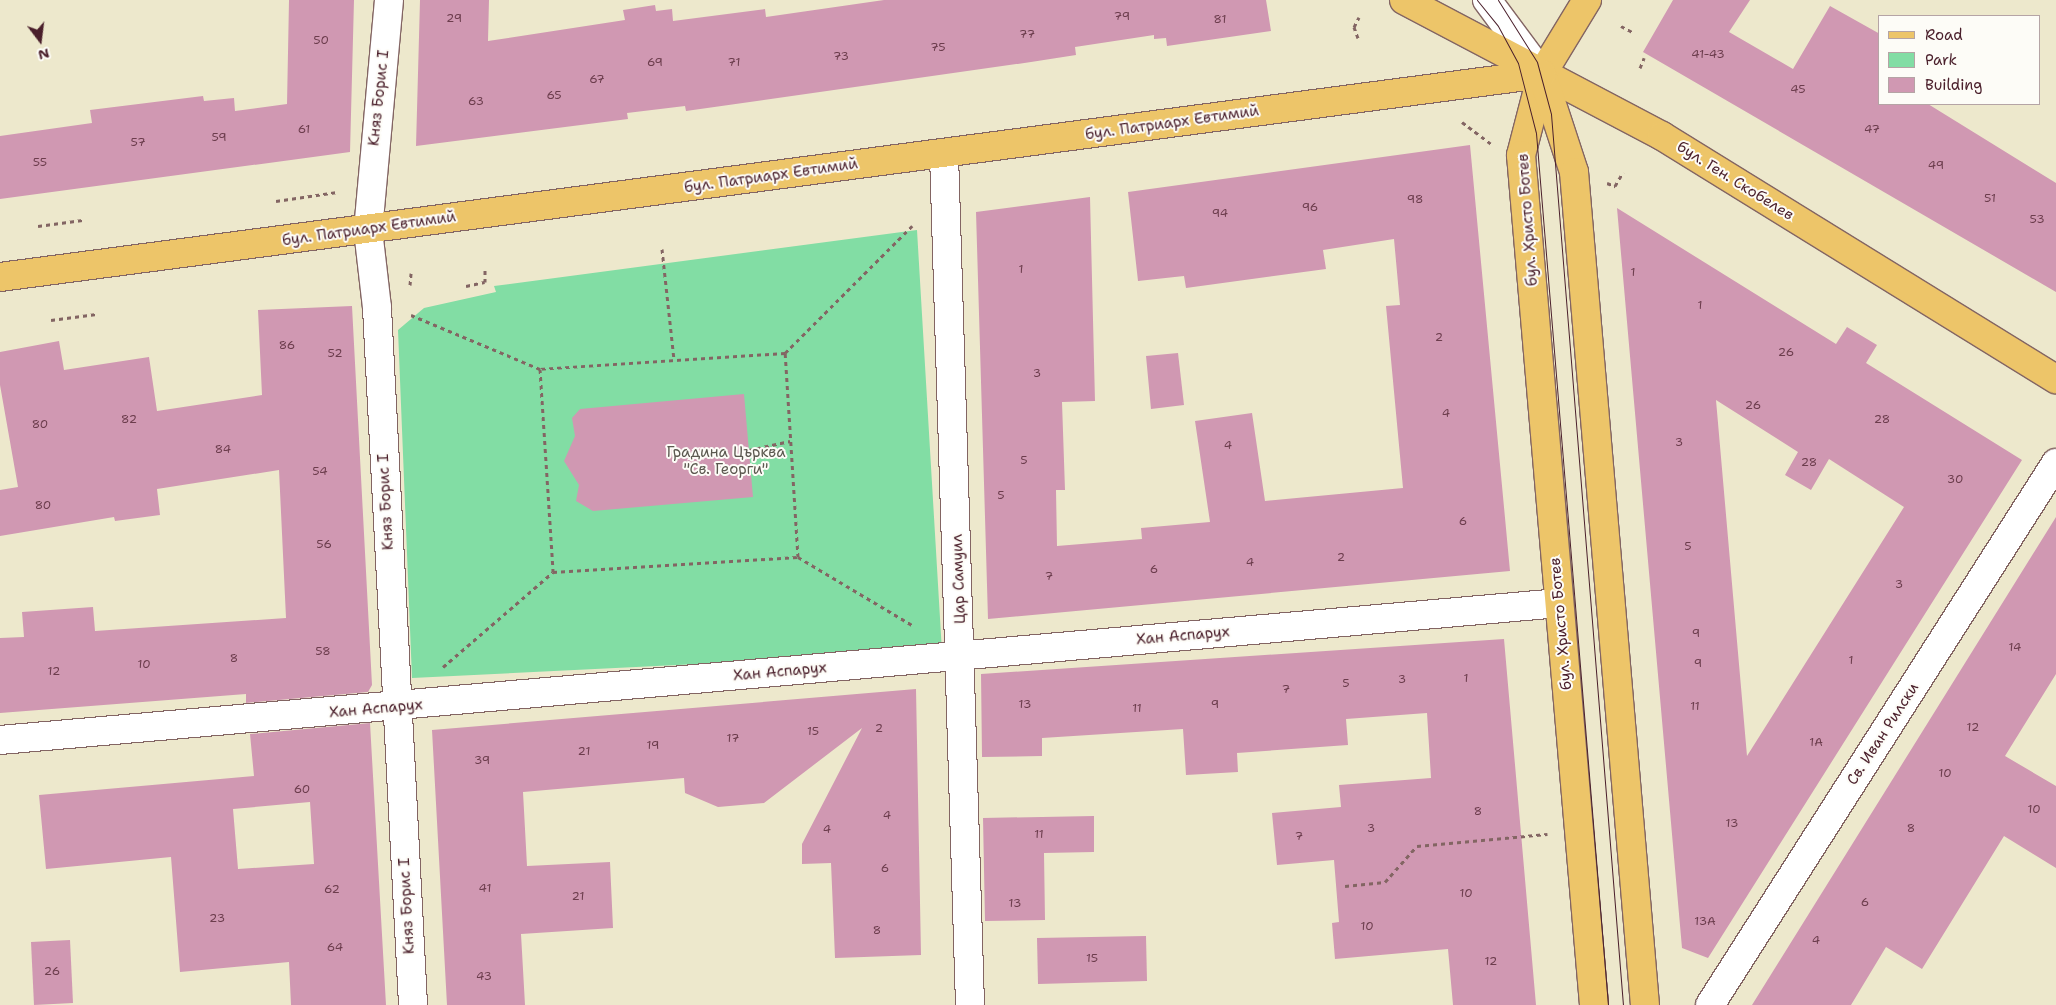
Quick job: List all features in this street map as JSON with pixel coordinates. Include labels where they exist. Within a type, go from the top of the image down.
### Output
[{"type":"main road","name":"бул. Ген. Скобелев","points":[[1404,0],[1662,136],[2056,379]]},
{"type":"main road","name":"бул. Христо Ботев","points":[[1586,0],[1542,74],[1521,154],[1594,1005]]},
{"type":"main road","name":"бул. Патриарх Евтимий","points":[[0,277],[1542,74]]},
{"type":"main road","points":[[1542,74],[1574,172],[1645,1005]]},
{"type":"street","name":"Княз Борис I","points":[[389,0],[368,230],[378,326],[395,708],[413,1005]]},
{"type":"street","points":[[1487,0],[1542,74]]},
{"type":"street","name":"Цар Самуил","points":[[944,154],[961,656],[970,1005]]},
{"type":"street","name":"Св. Иван Рилски","points":[[1710,1005],[2056,463]]},
{"type":"street","name":"Хан Аспарух","points":[[0,740],[395,708],[1559,603]]},
{"type":"path","points":[[1358,38],[1354,27],[1359,16]]},
{"type":"path","points":[[1621,26],[1634,33]]},
{"type":"path","points":[[1640,68],[1644,58]]},
{"type":"path","points":[[1462,122],[1496,147]]},
{"type":"path","points":[[1615,186],[1623,172]]},
{"type":"path","points":[[276,201],[335,192]]},
{"type":"path","points":[[405,313],[540,369],[785,353],[920,219]]},
{"type":"path","points":[[38,226],[83,220]]},
{"type":"path","points":[[662,249],[674,360]]},
{"type":"path","points":[[466,286],[485,282],[485,270]]},
{"type":"path","points":[[410,282],[411,273]]},
{"type":"path","points":[[51,320],[97,314]]},
{"type":"path","points":[[785,353],[798,557]]},
{"type":"path","points":[[540,369],[553,572]]},
{"type":"path","points":[[749,450],[790,440]]},
{"type":"path","points":[[440,669],[553,572],[798,557],[961,656]]},
{"type":"path","points":[[1345,886],[1386,882],[1417,846],[1552,834]]},
{"type":"green space","name":"Градина Църква \"Св. Георги\"","points":[[917,230],[942,652],[412,678],[398,330],[424,308],[496,292],[494,286]]},
{"type":"building","points":[[289,0],[354,0],[350,152],[0,199],[0,136],[92,123],[90,110],[203,96],[204,101],[234,98],[235,111],[287,104]]},
{"type":"building","points":[[420,0],[489,0],[488,41],[625,20],[623,10],[655,5],[656,11],[672,9],[673,21],[765,9],[766,17],[884,0],[1266,0],[1271,31],[1167,46],[1166,38],[1154,39],[1154,35],[1075,47],[1076,55],[1031,62],[686,111],[685,106],[627,113],[628,119],[416,146]]},
{"type":"building","points":[[1673,0],[1750,0],[1729,32],[1793,69],[1830,6],[1878,33],[1878,105],[1930,105],[2056,183],[2056,292],[1643,52]]},
{"type":"building","points":[[1470,145],[1510,571],[988,619],[976,212],[1090,197],[1095,401],[1062,402],[1065,490],[1056,490],[1057,546],[1142,539],[1141,528],[1210,522],[1195,421],[1252,413],[1265,501],[1403,488],[1386,306],[1400,305],[1394,239],[1323,250],[1326,269],[1186,288],[1184,276],[1138,281],[1128,192]]},
{"type":"building","points":[[1617,208],[1836,344],[1847,327],[1877,345],[1866,363],[2022,460],[1708,958],[1682,948]],"holes":[[[1716,400],[1798,452],[1785,475],[1811,490],[1829,459],[1904,507],[1747,756]]]},
{"type":"building","points":[[352,306],[372,685],[368,692],[246,703],[246,694],[0,713],[0,638],[24,637],[22,612],[93,607],[95,631],[286,618],[279,470],[157,489],[160,515],[115,521],[114,517],[0,536],[0,490],[18,487],[0,385],[0,352],[59,341],[64,370],[149,357],[157,411],[262,395],[258,310]]},
{"type":"building","points":[[1178,353],[1184,405],[1151,409],[1146,356]]},
{"type":"building","points":[[744,394],[753,497],[593,511],[576,501],[579,485],[564,461],[575,436],[572,418],[580,409]]},
{"type":"building","points":[[2056,517],[2056,674],[2005,756],[2056,786],[2056,868],[2004,836],[1922,969],[1886,947],[1851,1005],[1752,1005]]},
{"type":"building","points":[[1504,639],[1536,1005],[1453,1005],[1448,949],[1335,959],[1332,923],[1339,922],[1334,860],[1277,865],[1272,813],[1341,807],[1339,785],[1431,778],[1427,713],[1346,719],[1348,745],[1237,753],[1238,772],[1186,775],[1183,729],[1042,738],[1042,756],[982,757],[981,674]]},
{"type":"building","points":[[916,689],[921,955],[835,958],[831,863],[802,864],[802,844],[862,728],[764,803],[718,807],[685,793],[684,778],[523,792],[527,866],[610,862],[613,928],[521,934],[525,1005],[447,1005],[432,730]]},
{"type":"building","points":[[370,723],[386,1005],[291,1005],[289,962],[180,972],[171,857],[46,869],[39,795],[254,776],[250,734]],"holes":[[[310,802],[314,864],[238,869],[233,809]]]},
{"type":"building","points":[[1094,816],[1094,852],[1044,853],[1045,920],[985,921],[983,818]]},
{"type":"building","points":[[1146,936],[1147,981],[1038,984],[1037,938]]},
{"type":"building","points":[[70,940],[73,1003],[34,1005],[31,942]]},
{"type":"tram line","points":[[1477,0],[1498,26],[1518,63],[1536,133],[1608,1005]]},
{"type":"tram line","points":[[1498,0],[1537,62],[1551,114],[1623,1005]]}]
